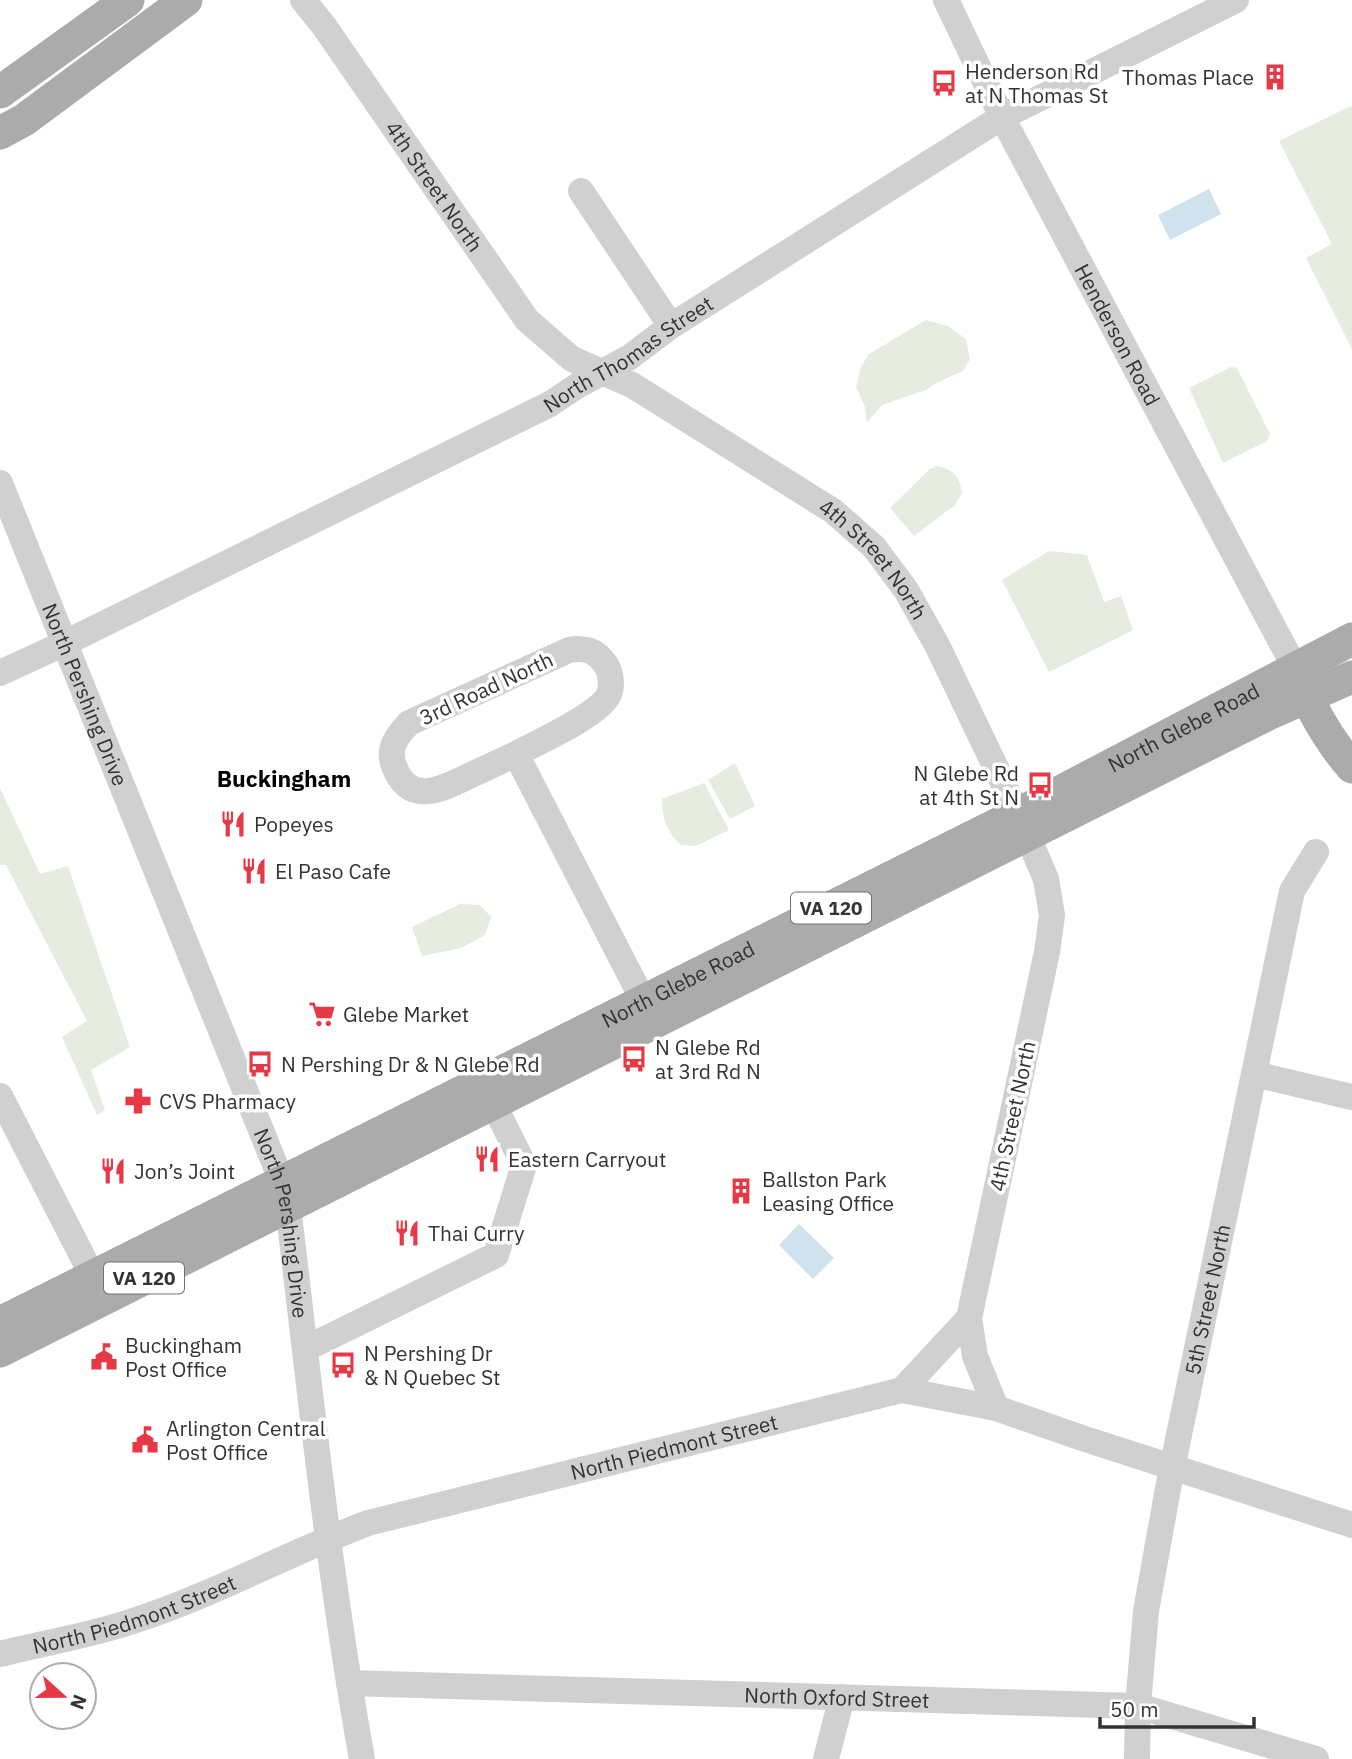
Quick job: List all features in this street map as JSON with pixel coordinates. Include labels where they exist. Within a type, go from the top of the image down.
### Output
[{"type":"main road","points":[[0,92],[128,0]]},
{"type":"main road","points":[[0,133],[24,120],[186,0]]},
{"type":"main road","name":"North Glebe Road","points":[[0,1351],[285,1194],[1023,825],[1266,715],[1352,639]]},
{"type":"main road","name":"North Glebe Road","points":[[1301,683],[1352,677]]},
{"type":"main road","points":[[1301,683],[1331,741],[1352,767]]},
{"type":"main road","name":"North Glebe Road","points":[[0,1323],[93,1277],[285,1194]]},
{"type":"street","name":"4th Street North","points":[[303,0],[324,26],[527,320],[572,359],[632,385],[833,511],[874,547],[906,590],[938,646],[1046,879],[1052,915],[1047,952],[969,1318],[975,1356],[996,1408]]},
{"type":"street","name":"Henderson Road","points":[[946,0],[1002,117],[1301,683]]},
{"type":"street","name":"North Thomas Street","points":[[0,673],[550,404],[630,357],[671,326],[1002,117],[1236,0]]},
{"type":"street","points":[[581,191],[671,326]]},
{"type":"street","name":"North Pershing Drive","points":[[0,482],[285,1194],[329,1538],[362,1759]]},
{"type":"street","name":"3rd Road North","points":[[584,648],[594,652],[607,666],[612,683],[608,696],[595,711],[516,754],[438,791],[407,787],[397,774],[390,757],[394,739],[409,723],[569,650],[584,648]]},
{"type":"street","points":[[516,754],[649,1013]]},
{"type":"street","name":"5th Street North","points":[[1137,1759],[1138,1706],[1146,1611],[1174,1467],[1292,891],[1316,852]]},
{"type":"street","points":[[1254,1074],[1352,1097]]},
{"type":"street","points":[[305,1349],[496,1255],[524,1165],[487,1093]]},
{"type":"street","points":[[0,1096],[93,1277]]},
{"type":"street","points":[[902,1390],[969,1318]]},
{"type":"street","name":"North Piedmont Street","points":[[0,1654],[129,1623],[198,1597],[368,1523],[902,1390],[996,1408],[1352,1525]]},
{"type":"street","name":"North Oxford Street","points":[[349,1684],[1138,1706],[1316,1759]]},
{"type":"street","points":[[826,1759],[842,1697]]},
{"type":"shaded area","points":[[1351,106],[1352,349],[1306,258],[1332,244],[1279,141]]},
{"type":"shaded area","points":[[926,320],[948,326],[966,339],[970,359],[963,371],[926,390],[882,405],[867,422],[865,407],[856,387],[861,367],[869,354]]},
{"type":"shaded area","points":[[1231,367],[1237,368],[1270,434],[1267,441],[1223,463],[1189,388]]},
{"type":"shaded area","points":[[937,466],[955,475],[962,493],[955,505],[914,536],[890,508],[930,469]]},
{"type":"shaded area","points":[[1049,551],[1087,555],[1104,602],[1121,596],[1133,630],[1049,672],[1002,580]]},
{"type":"shaded area","points":[[735,763],[755,806],[730,819],[708,780]]},
{"type":"shaded area","points":[[704,783],[729,830],[696,846],[681,845],[666,825],[662,799]]},
{"type":"shaded area","points":[[0,788],[40,874],[68,866],[130,1047],[91,1070],[105,1110],[97,1115],[62,1037],[87,1021],[6,865],[0,865]]},
{"type":"shaded area","points":[[460,904],[480,905],[491,917],[485,935],[461,948],[422,956],[412,927]]},
{"type":"water","points":[[1209,189],[1221,214],[1170,240],[1158,215]]},
{"type":"water","points":[[799,1224],[834,1258],[813,1279],[779,1245]]},
{"type":"place","name":"Thomas Place","points":[[1275,77]]},
{"type":"place","name":"Henderson Rd at N Thomas St","points":[[944,83]]},
{"type":"place","name":"N Glebe Rd at 4th St N","points":[[1040,785]]},
{"type":"place","name":"Popeyes","points":[[233,824]]},
{"type":"place","name":"El Paso Cafe","points":[[254,871]]},
{"type":"place","name":"Glebe Market","points":[[322,1014]]},
{"type":"place","name":"N Glebe Rd at 3rd Rd N","points":[[634,1059]]},
{"type":"place","name":"N Pershing Dr & N Glebe Rd","points":[[260,1064]]},
{"type":"place","name":"CVS Pharmacy","points":[[138,1101]]},
{"type":"place","name":"Eastern Carryout","points":[[487,1159]]},
{"type":"place","name":"Jon’s Joint","points":[[113,1171]]},
{"type":"place","name":"Ballston Park Leasing Office","points":[[741,1191]]},
{"type":"place","name":"Thai Curry","points":[[407,1233]]},
{"type":"place","name":"Buckingham Post Office","points":[[104,1357]]},
{"type":"place","name":"N Pershing Dr & N Quebec St","points":[[343,1365]]},
{"type":"place","name":"Arlington Central Post Office","points":[[145,1440]]},
{"type":"district","name":"Buckingham","points":[[284,778]]}]
